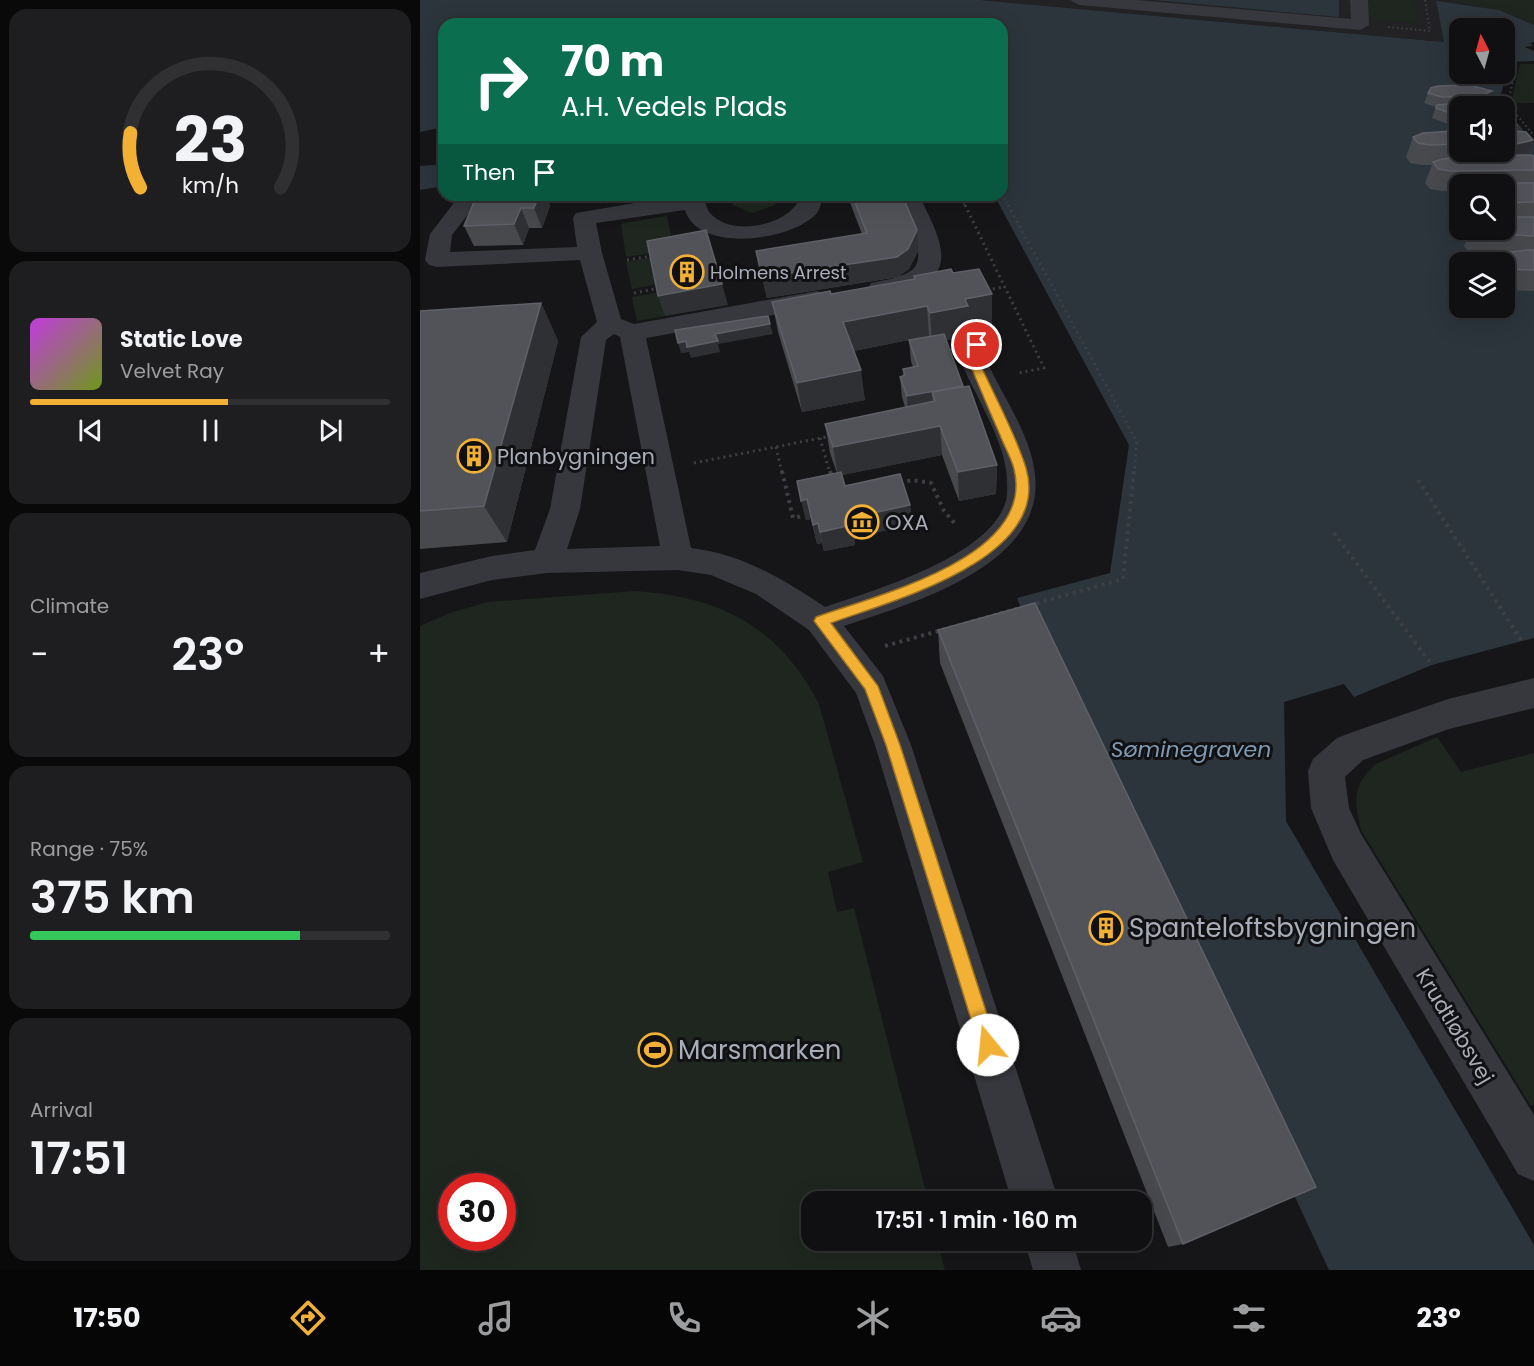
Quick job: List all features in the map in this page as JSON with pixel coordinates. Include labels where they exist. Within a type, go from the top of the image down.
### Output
[{"type":"street","points":[[1079,0],[1360,25],[1359,0]]},
{"type":"street","points":[[466,201],[430,234],[437,260],[592,260]]},
{"type":"street","points":[[581,201],[592,260],[621,328],[661,470],[678,558]]},
{"type":"street","points":[[584,218],[682,201]]},
{"type":"street","points":[[694,201],[698,216],[719,229],[749,233],[784,225],[804,214],[810,201]]},
{"type":"street","points":[[547,561],[565,509],[594,337],[621,328],[907,283],[924,273],[932,263],[932,252],[911,201]]},
{"type":"street","points":[[821,621],[947,575],[990,548],[1014,516],[1022,496],[1020,469],[973,359],[977,345]]},
{"type":"street","points":[[420,586],[492,568],[547,561],[678,558],[716,563],[766,585],[821,621],[871,686],[893,745],[1033,1191]]},
{"type":"street","name":"Krudtløbsvej","points":[[1534,693],[1448,714],[1350,749],[1326,771],[1330,808],[1347,847],[1534,1158]]},
{"type":"street","points":[[1051,1251],[1057,1270]]},
{"type":"path","points":[[1360,25],[1430,31],[1425,0]]},
{"type":"path","points":[[1516,65],[1508,104],[1534,136]]},
{"type":"path","points":[[963,201],[1044,368],[1010,375]]},
{"type":"path","points":[[849,656],[1020,606],[1123,579],[1137,442],[1006,201]]},
{"type":"path","points":[[592,260],[697,247],[719,229]]},
{"type":"path","points":[[982,291],[1004,287]]},
{"type":"path","points":[[661,470],[832,436]]},
{"type":"path","points":[[820,438],[833,483]]},
{"type":"path","points":[[776,447],[794,518],[802,516]]},
{"type":"path","points":[[892,484],[912,480],[931,483],[944,511],[962,532],[972,560]]},
{"type":"path","points":[[1418,480],[1521,640]]},
{"type":"path","points":[[1335,533],[1432,665]]},
{"type":"shaded area","points":[[980,0],[1534,0],[1534,25],[1499,10],[1436,2],[1444,42]]},
{"type":"shaded area","points":[[1366,0],[1414,0],[1419,23],[1374,20],[1366,12]]},
{"type":"shaded area","points":[[1447,0],[1534,0],[1534,25],[1499,10]]},
{"type":"shaded area","points":[[1520,64],[1534,64],[1534,103],[1515,103],[1515,96],[1513,96]]},
{"type":"shaded area","points":[[731,201],[777,201],[775,205],[752,213],[733,205]]},
{"type":"shaded area","points":[[667,216],[674,250],[626,257],[621,225],[623,223]]},
{"type":"shaded area","points":[[652,257],[658,284],[632,289],[626,262]]},
{"type":"shaded area","points":[[660,292],[665,316],[637,321],[632,297]]},
{"type":"shaded area","name":"Marsmarken","points":[[635,591],[666,594],[694,600],[744,620],[785,654],[803,677],[819,704],[863,862],[828,872],[837,912],[854,908],[925,1191],[801,1191],[801,1251],[940,1251],[945,1270],[420,1270],[420,626],[450,613],[488,602]]},
{"type":"shaded area","points":[[1437,737],[1461,772],[1534,753],[1534,1104],[1531,1106],[1362,832],[1359,822],[1356,804],[1358,788],[1368,772],[1376,764]]},
{"type":"water","name":"Søminegraven","points":[[420,0],[980,0],[1444,42],[1436,1],[1499,10],[1534,25],[1534,42],[1530,43],[1533,46],[1525,47],[1534,51],[1534,61],[1515,62],[1515,18],[1449,18],[1449,84],[1504,84],[1500,96],[1449,96],[1449,162],[1515,162],[1515,120],[1534,143],[1534,638],[1432,665],[1354,697],[1344,684],[1284,702],[1286,821],[1534,1245],[1534,1270],[1329,1270],[1020,606],[1017,598],[1110,573],[1129,445],[997,201],[1008,201],[1008,18],[438,18],[438,128],[420,132]]},
{"type":"water","points":[[1154,0],[1339,0],[1339,17]]},
{"type":"water","points":[[438,164],[438,187],[420,190],[420,166]]},
{"type":"building","points":[[1469,85],[1492,91],[1481,96],[1442,97],[1428,93],[1431,88]]},
{"type":"building","points":[[1449,104],[1449,113],[1436,108],[1437,105]]},
{"type":"building","points":[[1515,131],[1526,132],[1533,140],[1516,144]]},
{"type":"building","points":[[1449,132],[1449,144],[1418,143],[1413,137],[1423,133]]},
{"type":"building","points":[[1515,155],[1534,156],[1534,170],[1451,171],[1438,169],[1433,162],[1449,158],[1449,162],[1515,162]]},
{"type":"building","points":[[1515,183],[1534,183],[1534,202],[1515,203]]},
{"type":"building","points":[[474,201],[537,201],[534,208],[521,208],[514,224],[464,226]]},
{"type":"building","points":[[854,201],[905,201],[917,230],[908,249],[897,257],[762,277],[756,251],[867,233]]},
{"type":"building","points":[[1515,217],[1534,217],[1534,236],[1515,235]]},
{"type":"building","name":"Holmens Arrest","points":[[706,230],[722,284],[658,296],[647,241]]},
{"type":"building","points":[[1534,250],[1534,270],[1515,269],[1515,252],[1511,252]]},
{"type":"building","points":[[951,269],[953,273],[979,269],[992,294],[965,299],[968,306],[930,313],[927,306],[843,322],[861,370],[797,383],[772,302],[915,279],[914,276]]},
{"type":"building","name":"Planbygningen","points":[[541,303],[484,506],[420,511],[420,311]]},
{"type":"building","points":[[768,316],[770,324],[715,334],[718,341],[687,347],[686,341],[678,343],[675,330]]},
{"type":"building","points":[[944,334],[963,386],[907,396],[900,377],[905,375],[903,369],[918,366],[909,340]]},
{"type":"building","points":[[969,386],[997,465],[958,472],[940,426],[833,447],[825,424],[935,401],[932,392]]},
{"type":"building","points":[[841,472],[845,486],[900,474],[910,505],[850,518],[852,525],[820,532],[818,523],[813,525],[807,499],[801,501],[797,481]]},
{"type":"building","name":"Spanteloftsbygningen","points":[[1035,603],[1316,1187],[1183,1244],[938,630]]},
{"type":"place","name":"Holmens Arrest","points":[[687,272]]},
{"type":"place","name":"Planbygningen","points":[[474,456]]},
{"type":"place","name":"OXA","points":[[862,522]]},
{"type":"place","name":"Spanteloftsbygningen","points":[[1106,928]]},
{"type":"place","name":"Marsmarken","points":[[655,1050]]},
{"type":"route","points":[[977,345],[973,359],[1020,469],[1022,496],[1014,516],[990,548],[947,575],[821,621],[871,686],[893,745],[988,1045]]}]
